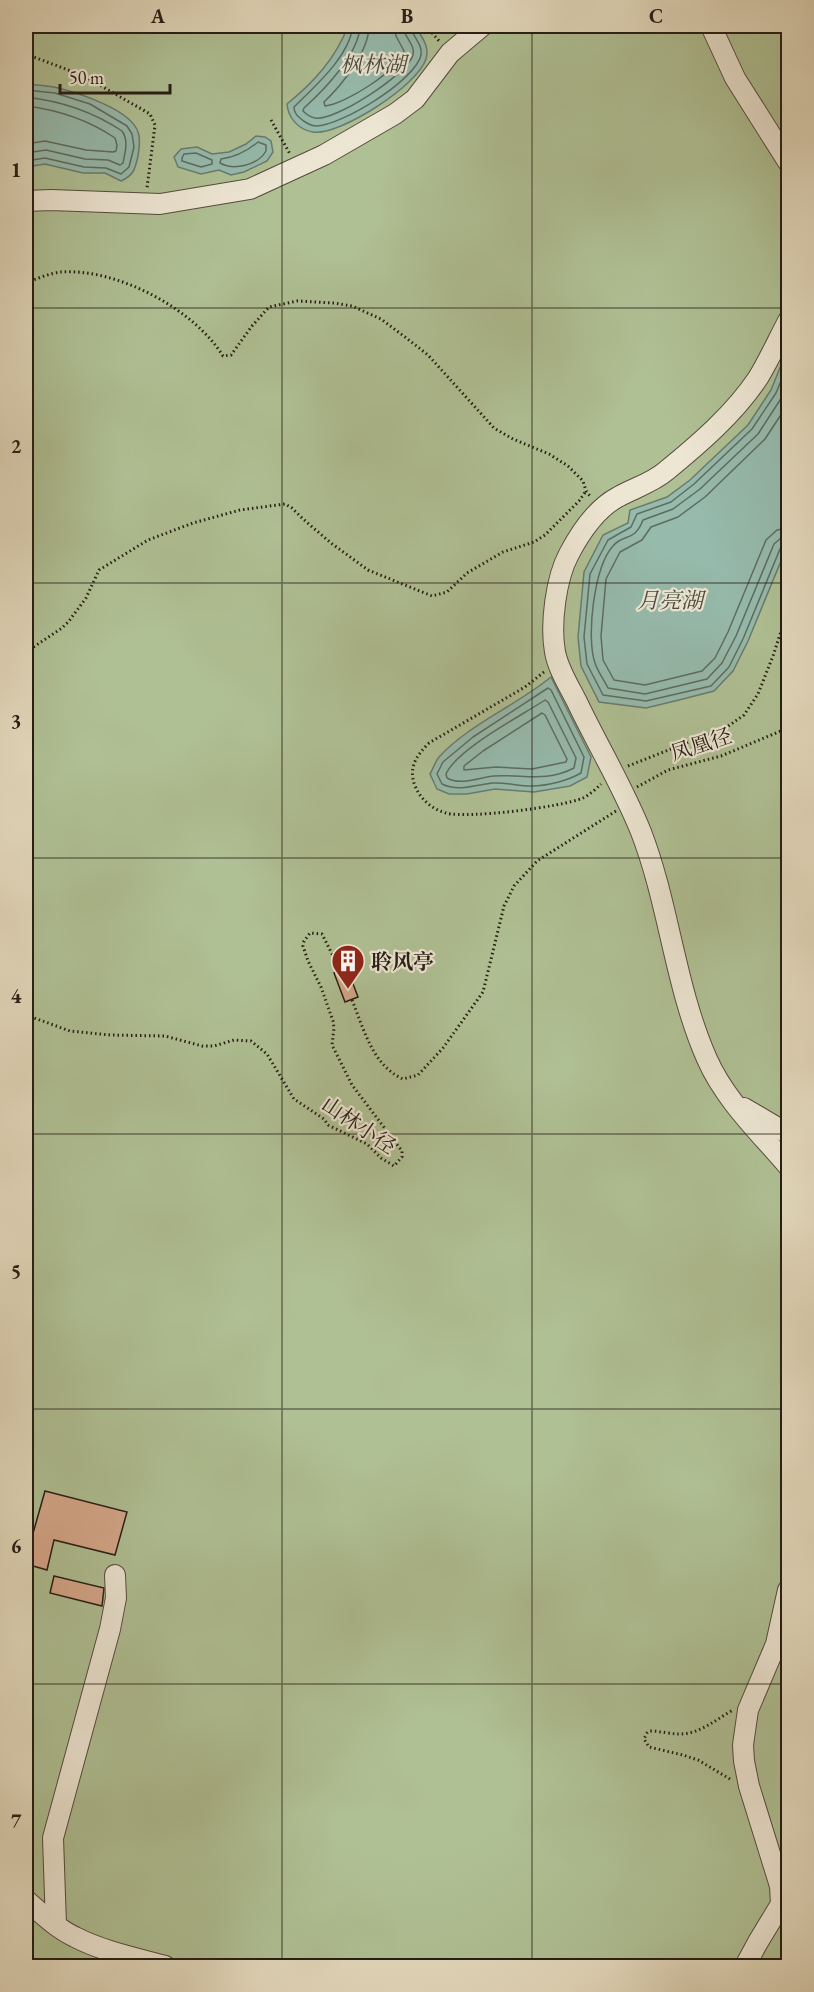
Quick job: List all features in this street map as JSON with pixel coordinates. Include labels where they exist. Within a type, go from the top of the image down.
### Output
[{"type":"lane","points":[[26,201],[160,204],[250,189],[298,168],[395,114],[415,99],[450,53],[482,26]]},
{"type":"lane","points":[[711,26],[735,78],[789,162]]},
{"type":"lane","points":[[789,321],[757,379],[737,405],[664,473],[609,502],[590,523],[563,566],[553,632],[557,662],[627,798],[642,835],[695,1028],[707,1061],[734,1102],[789,1166]]},
{"type":"lane","points":[[734,1102],[789,1134]]},
{"type":"lane","points":[[56,1925],[53,1839],[110,1629],[116,1598],[115,1575]]},
{"type":"lane","points":[[745,1966],[781,1904],[780,1886],[749,1786],[743,1745],[748,1710],[776,1644],[789,1590]]},
{"type":"lane","points":[[26,1900],[76,1938],[165,1966]]},
{"type":"path","points":[[26,54],[84,76],[150,114],[155,125],[145,204]]},
{"type":"path","points":[[271,120],[298,168]]},
{"type":"path","points":[[26,283],[60,272],[87,274],[122,282],[161,299],[191,320],[214,341],[224,356],[231,355],[246,332],[269,307],[297,301],[352,306],[381,319],[405,337],[435,363],[494,428],[513,439],[549,454],[568,466],[583,481],[590,496]]},
{"type":"path","points":[[26,652],[69,621],[86,598],[99,570],[148,540],[201,521],[240,510],[285,504],[331,543],[369,570],[432,596],[447,592],[467,573],[503,552],[534,542],[545,535],[586,491]]},
{"type":"path","points":[[557,662],[525,687],[429,743],[417,755],[411,771],[415,786],[429,806],[447,814],[486,813],[530,809],[582,798],[599,787],[612,772],[727,727],[744,715],[758,694],[789,610]]},
{"type":"path","name":"凤凰径","points":[[627,798],[668,770],[721,756],[789,728]]},
{"type":"path","points":[[352,1000],[369,1045],[381,1061],[403,1079],[418,1075],[443,1048],[483,992],[504,906],[514,886],[537,861],[627,798]]},
{"type":"path","name":"山林小径","points":[[26,1015],[70,1031],[110,1035],[165,1036],[202,1046],[214,1046],[234,1040],[251,1041],[267,1054],[294,1099],[324,1119],[328,1125],[367,1144],[381,1158],[394,1166],[400,1162],[402,1151],[352,1085],[334,1051],[333,1021],[321,987],[304,952],[303,941],[306,936],[314,932],[321,934],[340,970]]},
{"type":"path","points":[[346,986],[353,983]]},
{"type":"path","points":[[748,1710],[736,1708],[711,1725],[694,1732],[680,1734],[650,1731],[644,1739],[649,1747],[698,1760],[735,1782],[749,1786]]},
{"type":"shaded area","points":[[26,26],[788,26],[788,1966],[26,1966]]},
{"type":"water","name":"枫林湖","points":[[348,26],[415,26],[426,45],[426,59],[409,82],[359,118],[325,131],[313,132],[303,129],[289,114],[287,104],[331,59]]},
{"type":"water","points":[[26,84],[50,86],[78,94],[103,104],[125,117],[138,132],[140,144],[135,168],[131,174],[121,181],[105,173],[83,173],[45,164],[26,167]]},
{"type":"water","points":[[256,136],[265,137],[271,141],[273,152],[267,161],[244,172],[231,175],[219,170],[201,174],[178,167],[174,157],[181,149],[197,147],[212,154],[229,152]]},
{"type":"water","name":"月亮湖","points":[[788,348],[788,544],[748,641],[733,671],[714,691],[646,708],[599,702],[581,666],[578,637],[584,572],[603,535],[628,523],[630,510],[667,497],[690,480],[748,425],[771,390]]},
{"type":"water","points":[[551,677],[591,757],[587,777],[570,786],[534,792],[495,789],[467,794],[449,794],[437,789],[430,774],[439,757],[478,725]]},
{"type":"building","name":"聆风亭","points":[[347,968],[358,997],[345,1002],[334,973]]},
{"type":"building","points":[[45,1491],[127,1512],[115,1555],[54,1540],[47,1570],[26,1564],[28,1543],[30,1544]]},
{"type":"building","points":[[54,1576],[104,1588],[102,1606],[50,1593]]},
{"type":"place","name":"聆风亭","points":[[348,990]]}]
